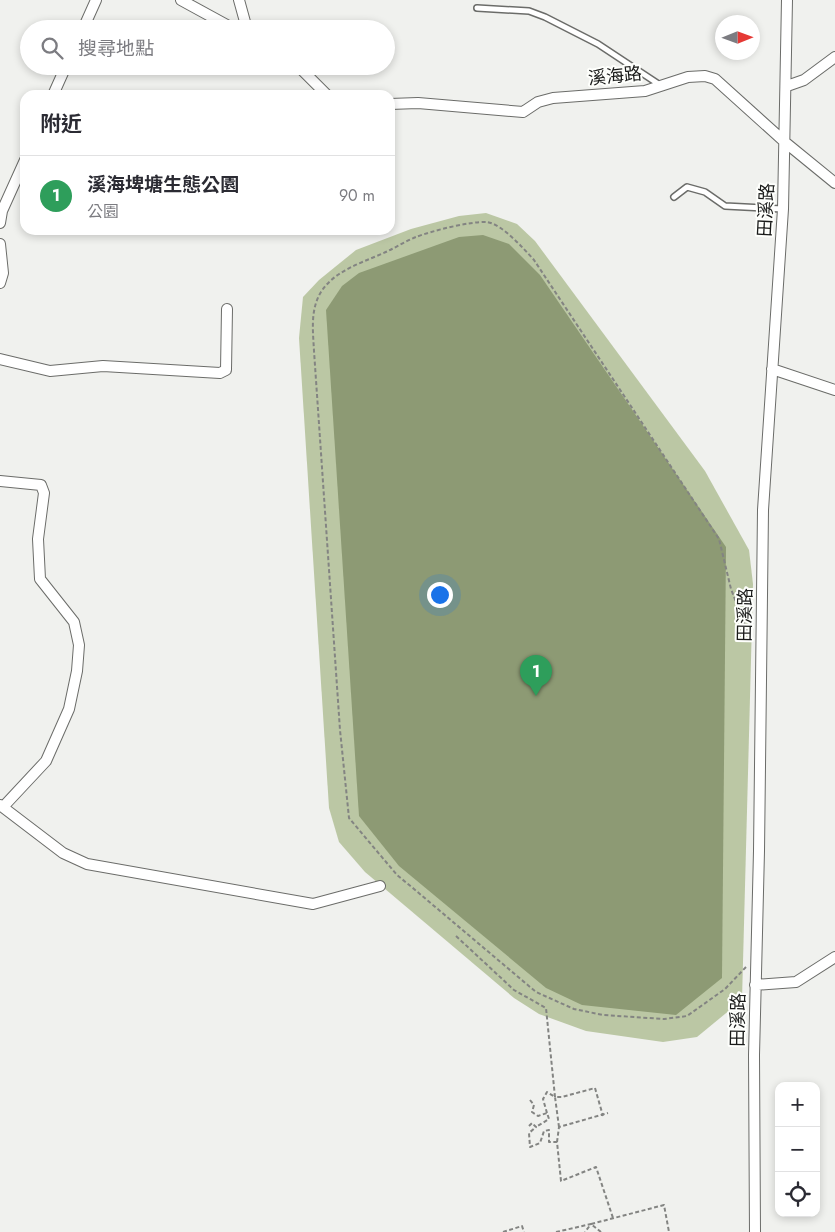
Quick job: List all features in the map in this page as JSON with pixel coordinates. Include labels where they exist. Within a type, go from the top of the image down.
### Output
[{"type":"street","points":[[87,20],[96,0]]},
{"type":"street","points":[[180,0],[217,20]]},
{"type":"street","points":[[239,0],[244,20]]},
{"type":"street","name":"田溪路","points":[[754,1232],[755,963],[759,851],[763,510],[783,209],[786,143],[787,0]]},
{"type":"street","points":[[787,86],[804,80],[835,57]]},
{"type":"street","points":[[55,90],[62,75]]},
{"type":"street","points":[[307,75],[323,90]]},
{"type":"street","name":"溪海路","points":[[395,104],[418,103],[523,112],[538,102],[553,98],[613,95],[645,91],[688,77],[705,76],[715,79],[786,143],[835,183]]},
{"type":"street","points":[[0,223],[2,211],[20,171]]},
{"type":"street","points":[[0,244],[3,273],[0,283]]},
{"type":"street","points":[[0,359],[50,371],[103,366],[220,373],[226,370],[227,309]]},
{"type":"street","points":[[772,369],[835,390]]},
{"type":"street","points":[[0,481],[41,485],[44,493],[38,539],[40,579],[74,622],[79,645],[77,671],[69,709],[46,761],[2,806],[63,853],[87,864],[313,904],[380,886]]},
{"type":"street","points":[[755,985],[796,982],[835,957]]},
{"type":"lane","points":[[477,8],[529,11],[545,17],[598,44],[660,85]]},
{"type":"lane","points":[[674,197],[687,187],[705,192],[725,206],[783,209]]},
{"type":"path","points":[[755,963],[749,964],[725,989],[687,1016],[664,1019],[603,1015],[574,1008],[536,992],[414,890],[398,875],[349,818],[340,730],[314,351],[313,312],[321,292],[331,280],[358,263],[391,250],[416,237],[446,228],[488,222],[511,236],[534,260],[719,539],[734,598],[749,639],[760,652]]},
{"type":"path","points":[[456,936],[514,990],[546,1008],[559,1127],[557,1142],[561,1181],[596,1166],[613,1218]]},
{"type":"path","points":[[557,1142],[549,1142],[549,1130],[544,1131],[540,1143],[530,1147],[529,1133],[549,1119],[543,1099],[547,1092],[555,1097],[562,1097],[595,1088],[603,1116]]},
{"type":"path","points":[[530,1100],[534,1105],[532,1112],[538,1116],[547,1113]]},
{"type":"path","points":[[559,1127],[603,1116],[608,1113]]},
{"type":"path","points":[[529,1126],[532,1123],[536,1127]]},
{"type":"path","points":[[556,1232],[664,1206],[669,1232]]},
{"type":"path","points":[[585,1232],[591,1224]]},
{"type":"path","points":[[591,1224],[601,1232]]},
{"type":"path","points":[[503,1232],[522,1226],[524,1232]]},
{"type":"shaded area","points":[[486,213],[517,224],[535,241],[705,471],[749,550],[753,584],[742,1000],[697,1037],[663,1042],[586,1031],[539,1014],[514,998],[365,872],[339,842],[329,808],[299,338],[303,297],[319,280],[356,250],[411,229],[459,216]]},
{"type":"shaded area","points":[[483,235],[509,244],[540,275],[726,547],[722,978],[676,1015],[582,1005],[546,988],[399,866],[359,816],[326,310],[342,286],[359,273],[459,237]]},
{"type":"place","name":"溪海埤塘生態公園","points":[[536,696]]}]
